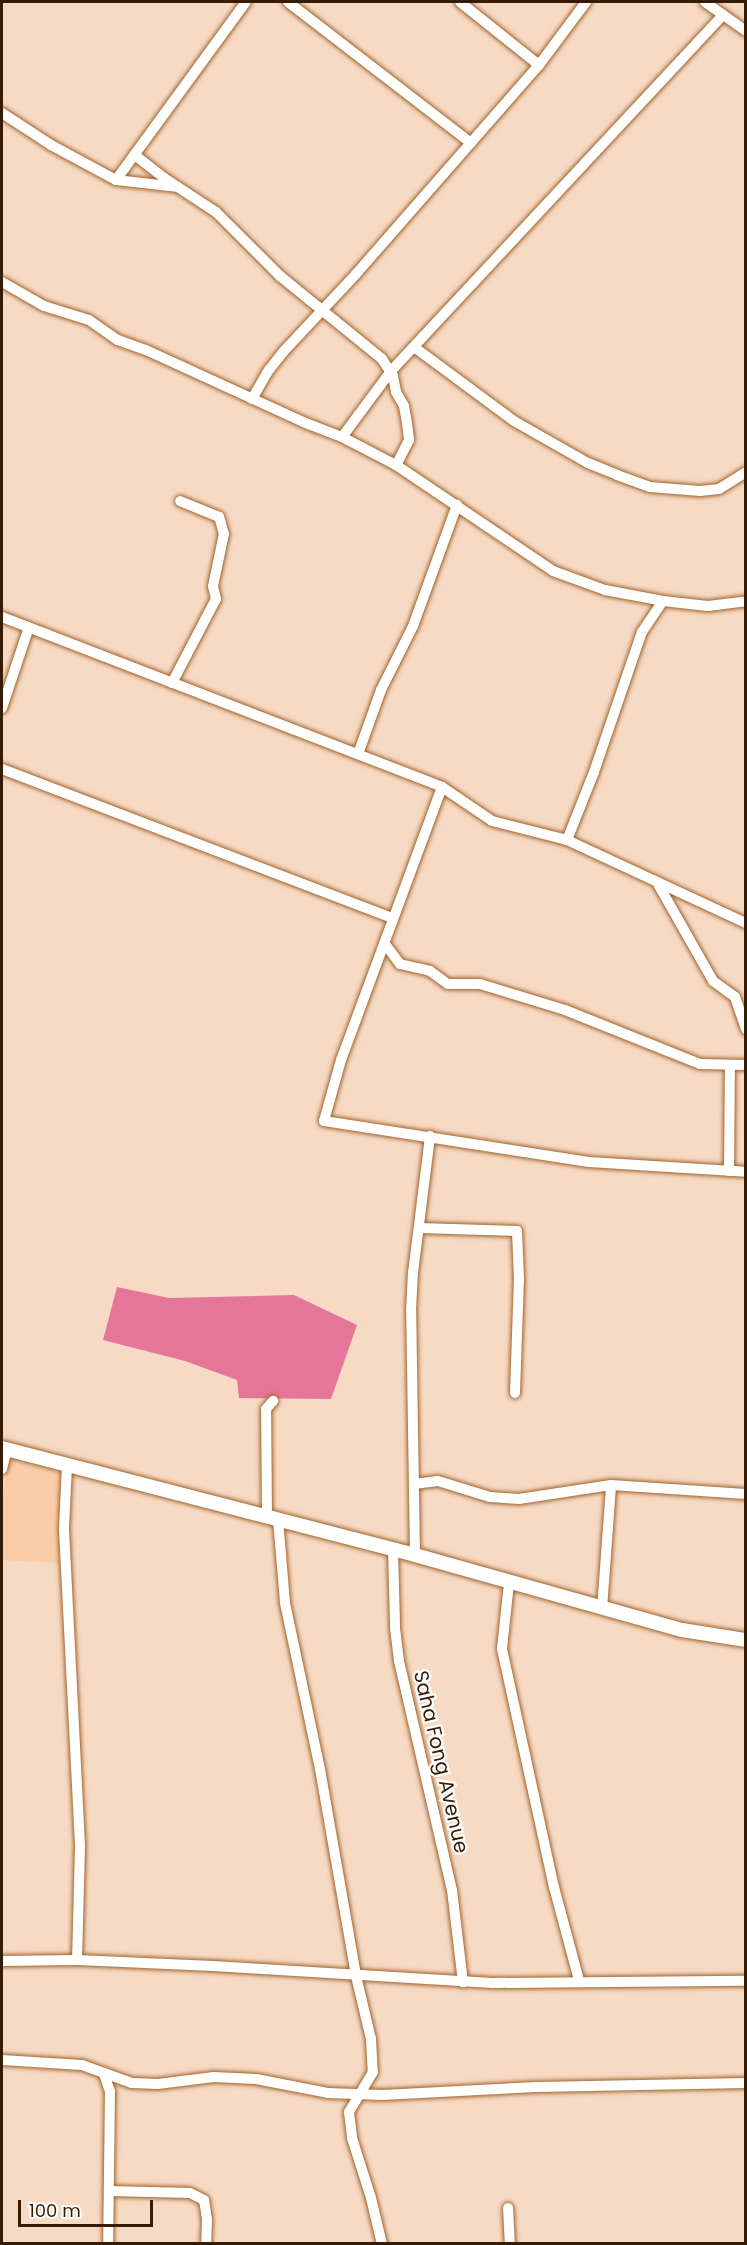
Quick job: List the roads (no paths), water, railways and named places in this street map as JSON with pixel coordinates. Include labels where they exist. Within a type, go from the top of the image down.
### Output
[{"type":"street","points":[[116,180],[136,156],[246,2]]},
{"type":"street","points":[[288,2],[471,143]]},
{"type":"street","points":[[460,2],[539,65]]},
{"type":"street","points":[[252,399],[274,364],[539,65],[586,2]]},
{"type":"street","points":[[705,2],[746,31]]},
{"type":"street","points":[[342,437],[391,371],[482,270],[535,219],[723,15]]},
{"type":"street","points":[[2,113],[51,146],[116,180],[178,188]]},
{"type":"street","points":[[136,156],[178,188],[216,212],[272,268],[382,359],[391,371],[396,392],[404,406],[409,440],[396,465]]},
{"type":"street","points":[[2,282],[44,306],[88,320],[118,340],[146,350],[342,437],[396,465],[554,571],[570,579],[605,590],[663,601],[708,606],[746,601]]},
{"type":"street","points":[[414,347],[514,421],[588,463],[617,476],[650,487],[700,491],[719,489],[746,472]]},
{"type":"street","points":[[172,683],[216,599],[213,586],[224,534],[219,517],[180,501]]},
{"type":"street","points":[[358,754],[381,690],[413,626],[457,505]]},
{"type":"street","points":[[567,840],[589,786],[642,632],[663,601]]},
{"type":"street","points":[[2,617],[442,787],[492,821],[567,840],[746,923]]},
{"type":"street","points":[[2,708],[29,627]]},
{"type":"street","points":[[2,769],[393,918]]},
{"type":"street","points":[[442,787],[339,1068],[324,1121],[590,1162],[746,1172]]},
{"type":"street","points":[[658,884],[713,981],[735,997],[746,1029]]},
{"type":"street","points":[[385,944],[400,964],[430,971],[448,984],[480,984],[564,1010],[700,1064],[746,1065]]},
{"type":"street","points":[[729,1171],[730,1065]]},
{"type":"street","points":[[415,1555],[411,1310],[418,1228],[430,1136]]},
{"type":"street","points":[[418,1228],[517,1231],[519,1278],[515,1393]]},
{"type":"street","points":[[273,1401],[266,1409],[272,1518],[285,1603],[320,1769],[356,1976],[374,2063],[371,2077],[349,2112],[352,2138],[371,2198],[382,2244]]},
{"type":"street","points":[[2,1469],[4,1448],[393,1549],[682,1630],[746,1640]]},
{"type":"street","points":[[67,1465],[64,1529],[68,1567],[68,1625],[80,1847],[76,1960]]},
{"type":"street","points":[[414,1484],[438,1481],[490,1497],[519,1499],[611,1485],[746,1494]]},
{"type":"street","points":[[602,1609],[611,1485]]},
{"type":"street","name":"Saha Fong Avenue","points":[[393,1549],[395,1628],[399,1661],[452,1890],[463,1982]]},
{"type":"street","points":[[509,1583],[502,1649],[554,1887],[579,1980]]},
{"type":"street","points":[[2,1961],[76,1960],[463,1982],[746,1981]]},
{"type":"street","points":[[2,2060],[82,2065],[132,2083],[158,2084],[225,2078],[256,2079],[328,2093],[406,2095],[502,2089],[746,2083]]},
{"type":"street","points":[[104,2074],[110,2091],[108,2244]]},
{"type":"street","points":[[110,2191],[190,2193],[204,2199],[207,2220],[206,2244]]},
{"type":"street","points":[[508,2208],[510,2244]]}]
